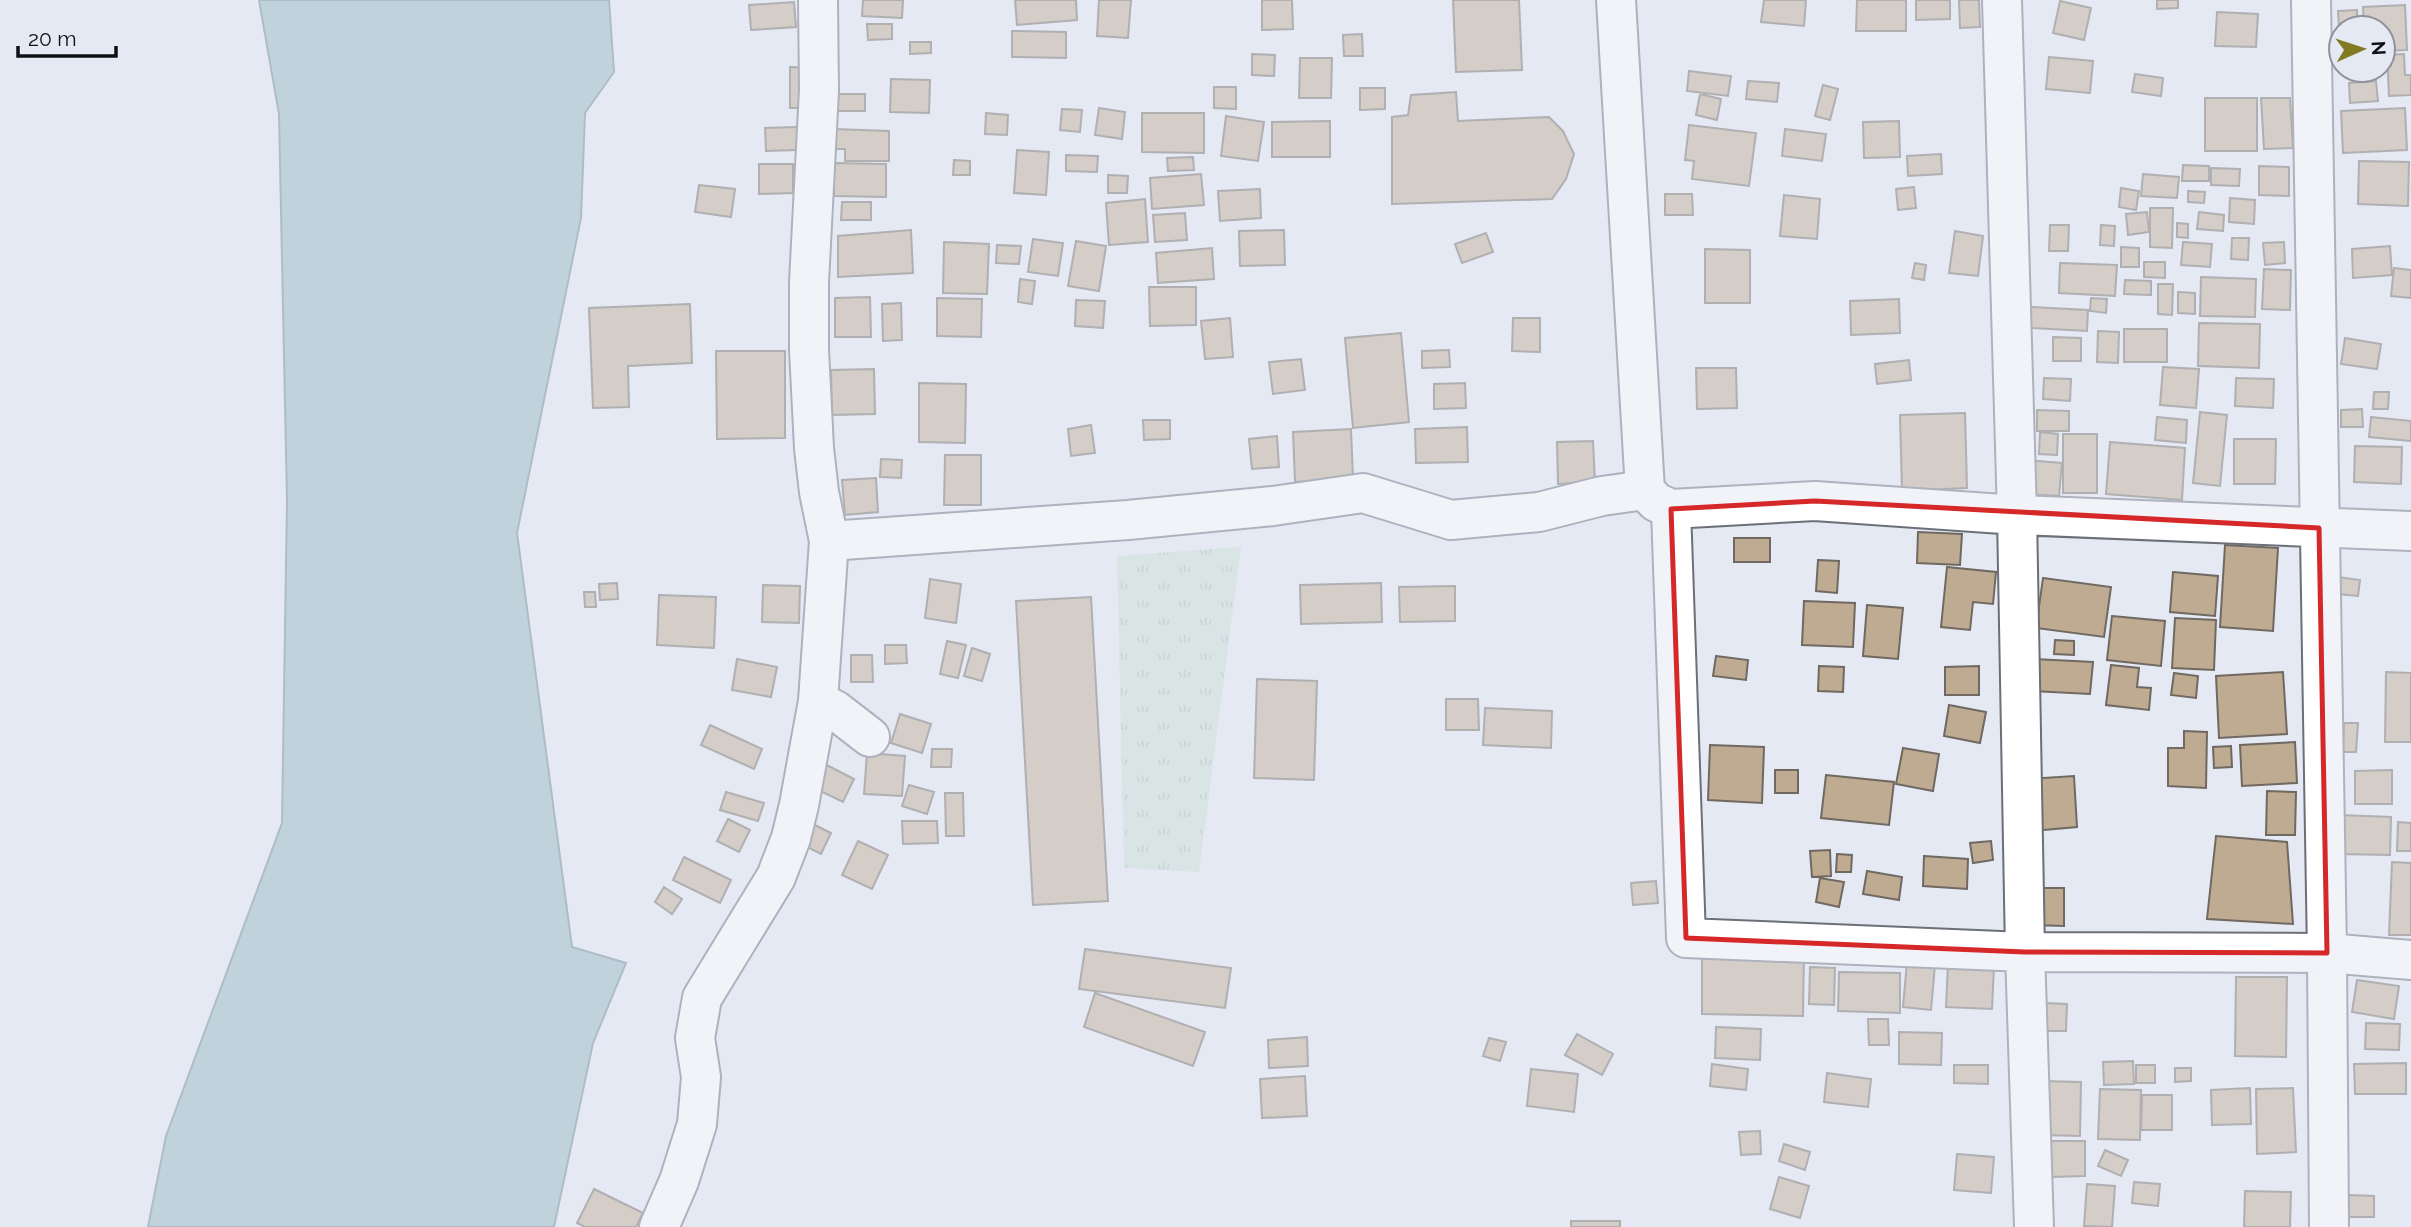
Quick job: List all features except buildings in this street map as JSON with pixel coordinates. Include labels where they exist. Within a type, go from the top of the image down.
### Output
[{"type":"street","points":[[659,1227],[679,1181],[697,1124],[701,1077],[695,1038],[702,998],[776,877],[791,838],[799,806],[818,701],[829,541],[814,448],[809,350],[809,282],[819,90],[818,0]]},
{"type":"street","points":[[1616,0],[1658,499],[1685,938],[2025,951],[2327,953],[2411,960]]},
{"type":"street","points":[[2002,0],[2034,1227]]},
{"type":"street","points":[[2311,0],[2329,1227]]},
{"type":"street","points":[[829,541],[1128,520],[1273,506],[1363,493],[1451,520],[1539,512],[1602,496],[1815,500],[2017,515],[2411,531]]},
{"type":"street","points":[[818,701],[835,710],[870,737]]},
{"type":"highlighted area","points":[[1815,501],[2319,528],[2327,953],[2025,952],[1686,938],[1671,509]]},
{"type":"green space","points":[[1241,547],[1199,872],[1124,868],[1117,556]]},
{"type":"water","points":[[259,0],[609,0],[614,72],[585,113],[581,218],[517,533],[572,947],[626,963],[593,1043],[554,1227],[148,1227],[166,1136],[282,823],[287,501],[279,114]]}]
